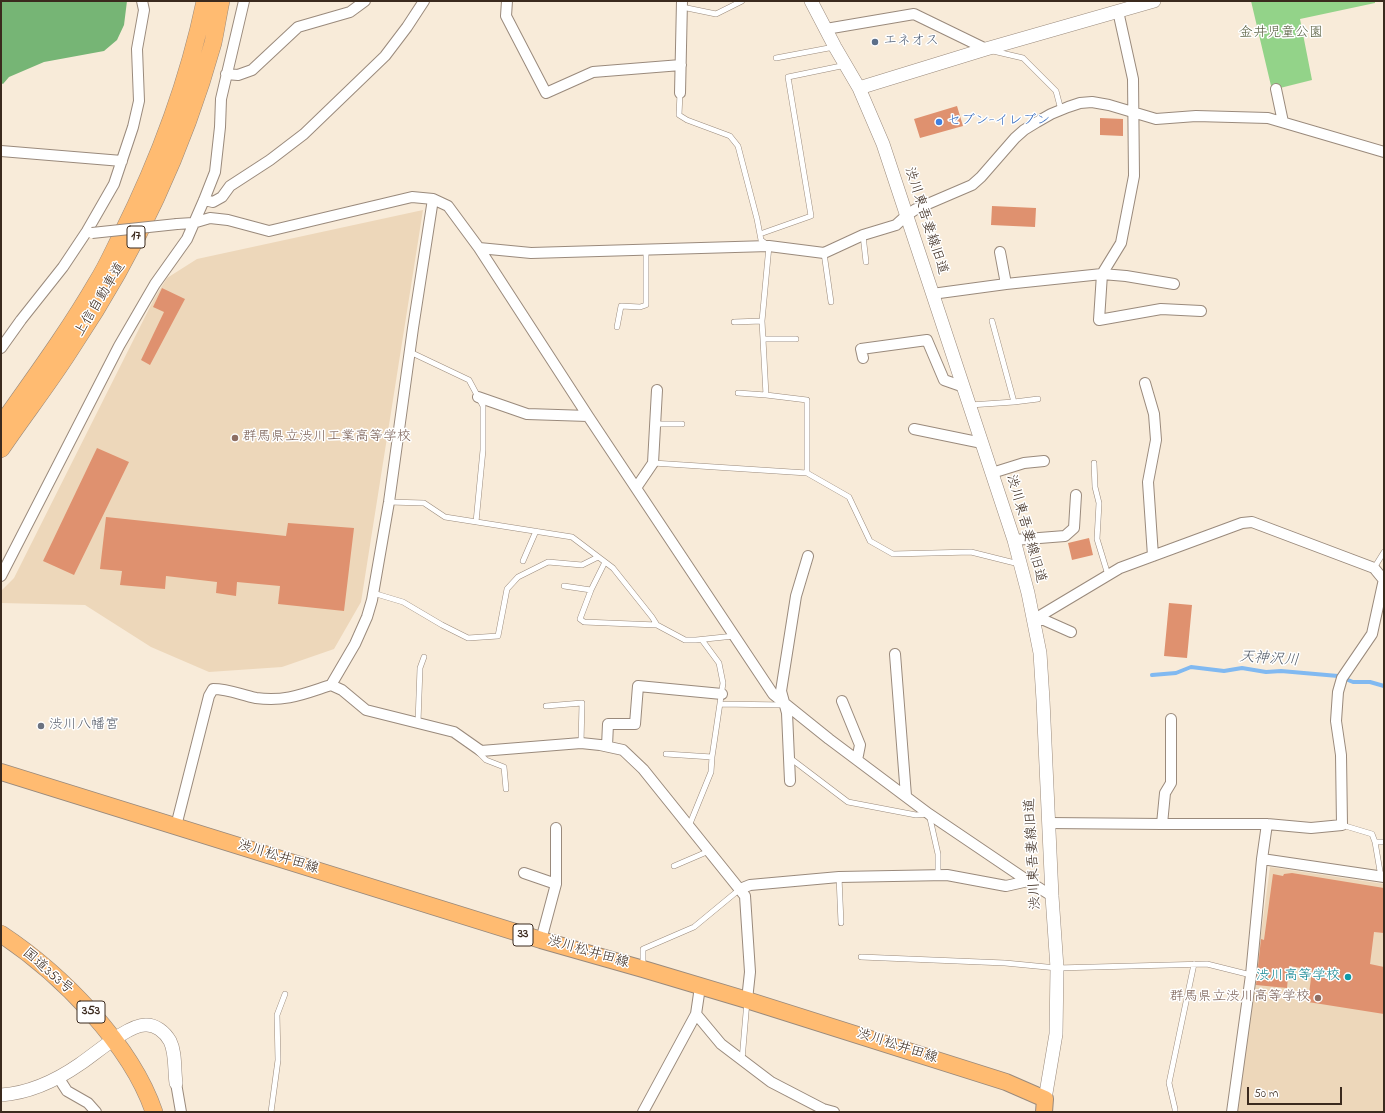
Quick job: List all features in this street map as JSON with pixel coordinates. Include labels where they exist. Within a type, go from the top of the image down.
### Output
[{"type":"highway","name":"上信自動車道","points":[[1,425],[56,347],[98,281],[132,214],[160,150],[178,99],[198,36],[205,1]]},
{"type":"highway","name":"上信自動車道","points":[[1,449],[72,348],[110,286],[152,207],[196,96],[213,42],[221,1]]},
{"type":"highway","name":"国道353号","points":[[1,934],[52,974],[94,1015],[114,1039],[129,1061],[148,1094],[154,1112]]},
{"type":"main road","name":"渋川松井田線","points":[[1,772],[541,940],[747,1000],[1006,1082],[1044,1105]]},
{"type":"street","points":[[1,348],[89,232],[114,184],[133,127],[139,101],[137,49],[144,10],[142,1]]},
{"type":"street","points":[[1,576],[119,346],[156,284],[187,239],[204,200],[215,172],[220,128],[221,99],[244,1]]},
{"type":"street","points":[[226,74],[238,75],[252,70],[298,27],[350,12],[365,1]]},
{"type":"street","points":[[204,200],[213,202],[222,197],[230,186],[270,160],[304,134],[385,56],[424,1]]},
{"type":"street","points":[[507,1],[506,16],[546,93],[592,72],[681,65]]},
{"type":"street","name":"渋川東吾妻線旧道","points":[[812,1],[835,47],[859,88],[883,144],[1014,540],[1033,620],[1040,661],[1057,968],[1056,1034],[1044,1105]]},
{"type":"street","points":[[859,88],[986,49],[1154,1]]},
{"type":"street","points":[[680,94],[682,4]]},
{"type":"street","points":[[1118,11],[1133,79],[1134,176],[1121,243],[1102,274],[1099,320],[1162,309],[1201,311]]},
{"type":"street","points":[[826,29],[914,14],[986,49]]},
{"type":"street","points":[[1276,89],[1283,122]]},
{"type":"street","points":[[479,248],[531,253],[769,246],[824,253],[863,235],[896,225],[916,209],[972,185],[1024,130],[1061,110],[1080,103],[1092,102],[1109,105],[1156,119],[1196,116],[1268,118],[1384,152]]},
{"type":"street","points":[[1,152],[122,161]]},
{"type":"street","points":[[89,232],[193,223],[210,218],[228,220],[269,231],[412,197],[433,199],[448,206],[479,248],[588,416],[773,694],[929,814],[1028,882],[1052,896]]},
{"type":"street","points":[[176,826],[209,696],[213,689],[224,689],[254,697],[281,700],[296,697],[331,685],[355,644],[367,617],[390,502],[410,352],[433,199]]},
{"type":"street","points":[[1000,252],[1006,284]]},
{"type":"street","points":[[932,294],[1006,284],[1102,274],[1126,276],[1174,284]]},
{"type":"street","points":[[864,358],[861,349],[927,340],[944,380],[964,387]]},
{"type":"street","points":[[1144,383],[1154,414],[1156,440],[1148,482],[1153,556]]},
{"type":"street","points":[[636,488],[653,464],[657,390]]},
{"type":"street","points":[[478,397],[527,414],[588,416]]},
{"type":"street","points":[[914,429],[982,442]]},
{"type":"street","points":[[992,473],[1024,463],[1044,460]]},
{"type":"street","points":[[1014,540],[1065,536],[1074,528],[1076,495]]},
{"type":"street","points":[[1033,620],[1120,568],[1242,523],[1252,522],[1374,568],[1384,579],[1372,634],[1341,682],[1338,692],[1336,721],[1341,755],[1342,825],[1311,828],[1268,824],[1048,822]]},
{"type":"street","points":[[790,781],[790,758],[786,705],[781,691],[796,596],[808,556]]},
{"type":"street","points":[[1033,620],[1044,620],[1071,632]]},
{"type":"street","points":[[896,654],[906,796]]},
{"type":"street","points":[[331,685],[342,690],[366,710],[454,732],[481,751],[581,743],[607,746],[623,750],[643,769],[745,896],[750,972],[747,1000]]},
{"type":"street","points":[[607,746],[608,724],[635,724],[638,686],[722,694]]},
{"type":"street","points":[[842,701],[860,745],[857,760]]},
{"type":"street","points":[[1162,824],[1165,793],[1172,783],[1171,719]]},
{"type":"street","points":[[1232,1112],[1251,975],[1262,860],[1268,824]]},
{"type":"street","points":[[541,940],[556,884],[556,828]]},
{"type":"street","points":[[1262,860],[1382,877]]},
{"type":"street","points":[[524,873],[556,884]]},
{"type":"street","points":[[740,889],[750,885],[839,877],[947,875],[1006,886],[1028,882]]},
{"type":"street","points":[[643,1112],[696,1014],[700,987]]},
{"type":"street","points":[[696,1014],[721,1044],[771,1082],[823,1109],[834,1112]]},
{"type":"street","points":[[1,1095],[32,1088],[58,1077],[79,1065],[114,1039],[138,1026],[146,1024],[156,1027],[165,1034],[173,1049],[176,1083],[181,1112]]},
{"type":"street","points":[[58,1077],[67,1091],[88,1103],[96,1112]]},
{"type":"lane","points":[[682,4],[716,14],[742,1]]},
{"type":"lane","points":[[776,58],[835,47]]},
{"type":"lane","points":[[986,49],[1023,58],[1056,92],[1061,110]]},
{"type":"lane","points":[[760,234],[811,216],[788,77],[846,65]]},
{"type":"lane","points":[[680,94],[679,115],[687,120],[730,136],[738,146],[758,220],[760,240],[769,246],[762,321],[766,395]]},
{"type":"lane","points":[[863,235],[866,262]]},
{"type":"lane","points":[[617,327],[621,306],[640,307],[646,305],[646,250]]},
{"type":"lane","points":[[824,253],[831,302]]},
{"type":"lane","points":[[734,322],[762,321]]},
{"type":"lane","points":[[992,321],[1014,402]]},
{"type":"lane","points":[[763,340],[796,339]]},
{"type":"lane","points":[[410,352],[470,380],[482,406],[483,450],[476,522]]},
{"type":"lane","points":[[738,393],[807,400],[807,473]]},
{"type":"lane","points":[[970,405],[1038,399]]},
{"type":"lane","points":[[656,424],[682,424]]},
{"type":"lane","points":[[1094,463],[1095,487],[1099,503],[1097,539],[1108,575]]},
{"type":"lane","points":[[653,464],[807,473],[849,497],[870,540],[893,554],[971,552],[1021,565]]},
{"type":"lane","points":[[390,502],[424,503],[445,517],[572,537],[613,568],[657,625]]},
{"type":"lane","points":[[523,561],[536,531]]},
{"type":"lane","points":[[1374,568],[1384,552]]},
{"type":"lane","points":[[373,593],[403,602],[468,638],[498,636],[507,589],[518,577],[548,562],[582,565],[598,557]]},
{"type":"lane","points":[[605,562],[591,590],[580,619],[584,622],[657,625],[685,640],[702,640],[734,636]]},
{"type":"lane","points":[[564,586],[591,590]]},
{"type":"lane","points":[[689,826],[711,772],[723,683],[719,663],[702,640]]},
{"type":"lane","points":[[418,722],[420,668],[424,657]]},
{"type":"lane","points":[[546,706],[582,703],[581,743]]},
{"type":"lane","points":[[720,704],[786,705]]},
{"type":"lane","points":[[469,742],[486,760],[504,767],[506,789]]},
{"type":"lane","points":[[666,754],[712,757]]},
{"type":"lane","points":[[790,758],[848,802],[916,815],[929,814],[938,854],[938,876]]},
{"type":"lane","points":[[1342,825],[1372,834],[1382,877]]},
{"type":"lane","points":[[1375,842],[1384,842]]},
{"type":"lane","points":[[674,866],[710,851]]},
{"type":"lane","points":[[839,877],[841,923]]},
{"type":"lane","points":[[643,969],[643,949],[694,927],[740,889]]},
{"type":"lane","points":[[861,957],[1004,963],[1057,968],[1207,964],[1251,975]]},
{"type":"lane","points":[[1175,1112],[1169,1083],[1194,964]]},
{"type":"lane","points":[[271,1112],[278,1060],[277,1015],[285,994]]},
{"type":"lane","points":[[742,1060],[747,1000]]},
{"type":"shaded area","name":"群馬県立渋川工業高等学校","points":[[423,210],[361,602],[334,649],[282,667],[209,672],[151,647],[85,605],[1,603],[1,591],[14,578],[154,299],[167,278],[197,259]]},
{"type":"shaded area","name":"群馬県立渋川高等学校","points":[[1270,867],[1384,884],[1384,1112],[1237,1112]]},
{"type":"green space","points":[[1,1],[127,1],[124,25],[117,40],[104,51],[44,62],[9,77],[3,84],[1,83]]},
{"type":"green space","name":"金井児童公園","points":[[1251,1],[1375,1],[1375,3],[1300,19],[1312,80],[1272,90]]},
{"type":"building","name":"セブン-イレブン","points":[[957,106],[963,126],[920,138],[914,119]]},
{"type":"building","points":[[1100,118],[1123,119],[1123,136],[1100,135]]},
{"type":"building","points":[[992,206],[1036,208],[1035,227],[991,225]]},
{"type":"building","points":[[162,288],[185,299],[150,365],[141,360],[164,312],[153,307]]},
{"type":"building","points":[[97,448],[129,462],[74,575],[43,561]]},
{"type":"building","points":[[106,517],[286,536],[288,523],[354,528],[344,611],[278,604],[280,586],[237,582],[236,596],[216,593],[217,582],[166,576],[165,589],[120,585],[122,571],[100,569]]},
{"type":"building","points":[[1089,538],[1093,555],[1072,560],[1068,543]]},
{"type":"building","points":[[1169,603],[1192,605],[1187,658],[1164,656]]},
{"type":"building","points":[[1292,873],[1384,888],[1384,933],[1374,932],[1370,964],[1384,967],[1384,1014],[1308,1002],[1312,970],[1289,966],[1287,988],[1256,985],[1261,939],[1264,940],[1273,874],[1283,876],[1284,874]]},
{"type":"waterway","name":"天神沢川","points":[[1152,675],[1176,673],[1191,667],[1224,671],[1242,668],[1266,672],[1281,671],[1338,676],[1353,682],[1370,682],[1384,686]]},
{"type":"place","name":"エネオス","points":[[875,42]]},
{"type":"place","name":"セブン-イレブン","points":[[939,122]]},
{"type":"place","name":"群馬県立渋川工業高等学校","points":[[235,438]]},
{"type":"place","name":"渋川八幡宮","points":[[41,726]]},
{"type":"place","name":"渋川高等学校","points":[[1348,977]]},
{"type":"place","name":"群馬県立渋川高等学校","points":[[1318,998]]}]
